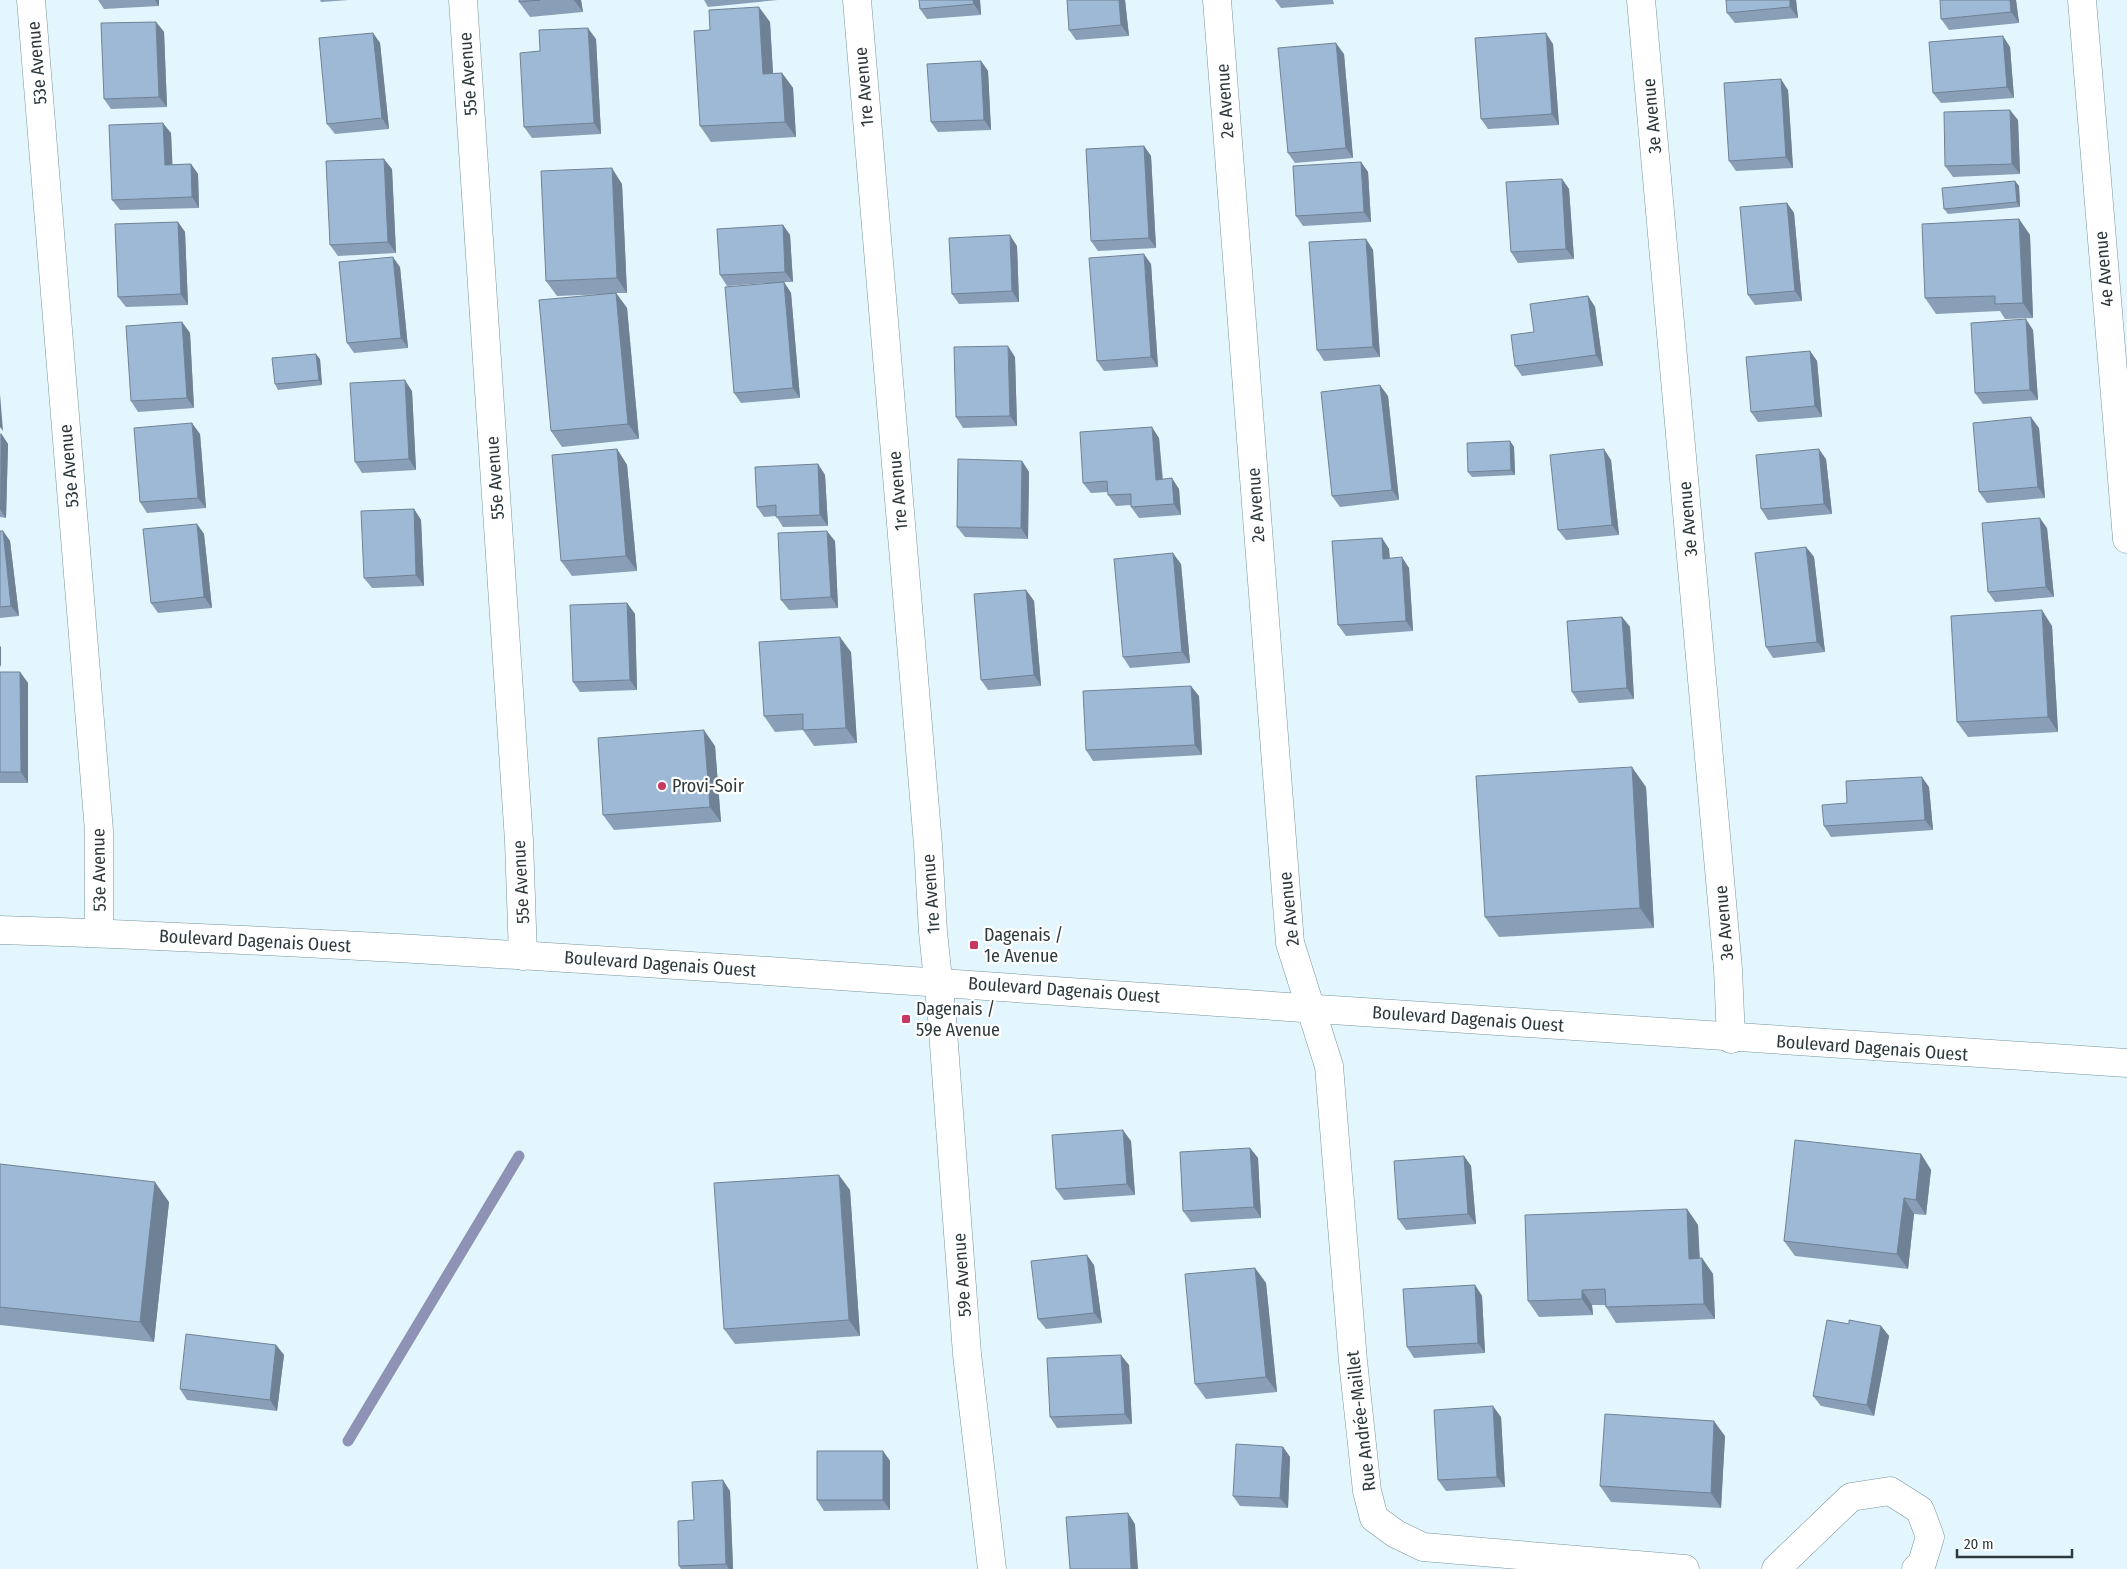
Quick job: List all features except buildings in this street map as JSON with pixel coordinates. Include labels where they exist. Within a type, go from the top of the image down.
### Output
[{"type":"street","name":"53e Avenue","points":[[31,0],[99,831],[99,933]]},
{"type":"street","name":"55e Avenue","points":[[463,0],[519,841],[523,956]]},
{"type":"street","name":"1re Avenue","points":[[857,0],[927,835],[933,932],[939,981]]},
{"type":"street","name":"2e Avenue","points":[[1217,0],[1290,942],[1309,1007]]},
{"type":"street","name":"3e Avenue","points":[[1641,0],[1728,969],[1731,1039]]},
{"type":"street","name":"4e Avenue","points":[[2082,0],[2127,539]]},
{"type":"street","name":"Boulevard Dagenais Ouest","points":[[0,930],[99,933],[523,956],[939,981],[1731,1039],[2127,1064]]},
{"type":"street","name":"59e Avenue","points":[[939,981],[967,1354],[992,1569]]},
{"type":"street","name":"Rue Andrée-Maillet","points":[[1309,1007],[1329,1066],[1353,1361],[1368,1491],[1374,1518],[1396,1534],[1423,1547],[1685,1569]]},
{"type":"street","points":[[1776,1569],[1851,1497],[1890,1491],[1920,1510],[1930,1537],[1922,1563],[1916,1569]]},
{"type":"waterway","points":[[348,1441],[519,1156]]},
{"type":"place","name":"Provi-Soir","points":[[662,786]]},
{"type":"place","name":"Dagenais / 1e Avenue","points":[[974,945]]},
{"type":"place","name":"Dagenais / 59e Avenue","points":[[906,1019]]}]
